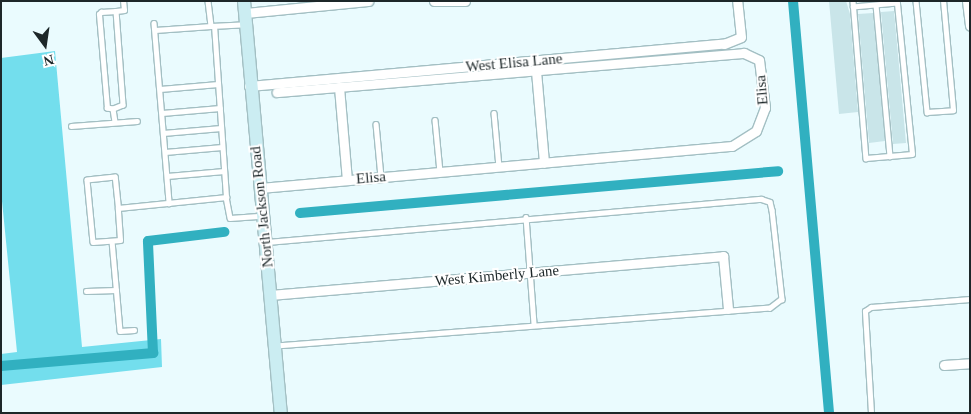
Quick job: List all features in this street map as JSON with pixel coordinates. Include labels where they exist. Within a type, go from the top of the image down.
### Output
[{"type":"main road","name":"North Jackson Road","points":[[245,13],[249,86],[281,413]]},
{"type":"street","points":[[245,13],[290,5],[368,1]]},
{"type":"street","points":[[434,1],[465,1]]},
{"type":"street","name":"West Elisa Lane","points":[[249,86],[724,44],[741,37],[737,1]]},
{"type":"street","points":[[967,1],[970,26]]},
{"type":"street","name":"Elisa","points":[[260,188],[732,146],[756,131],[764,108],[759,60],[752,54],[276,92]]},
{"type":"street","points":[[536,70],[544,163]]},
{"type":"street","points":[[339,87],[347,180]]},
{"type":"street","name":"West Kimberly Lane","points":[[270,295],[723,256],[728,309]]},
{"type":"street","points":[[944,366],[970,363]]},
{"type":"lane","points":[[116,11],[123,105],[113,109],[107,108],[98,14],[116,11],[124,10],[123,1]]},
{"type":"lane","points":[[208,1],[213,26],[226,197],[230,218],[263,216]]},
{"type":"lane","points":[[916,1],[927,112],[953,110],[943,1]]},
{"type":"lane","points":[[897,3],[912,154],[866,158],[853,4],[876,5],[897,3]]},
{"type":"lane","points":[[876,5],[890,156]]},
{"type":"lane","points":[[155,30],[213,26],[245,13]]},
{"type":"lane","points":[[154,23],[169,203]]},
{"type":"lane","points":[[160,89],[218,84]]},
{"type":"lane","points":[[162,113],[220,108]]},
{"type":"lane","points":[[113,109],[114,122]]},
{"type":"lane","points":[[494,113],[499,166]]},
{"type":"lane","points":[[436,120],[440,172]]},
{"type":"lane","points":[[71,126],[137,121]]},
{"type":"lane","points":[[376,124],[381,177]]},
{"type":"lane","points":[[163,133],[221,128]]},
{"type":"lane","points":[[165,152],[222,147]]},
{"type":"lane","points":[[167,176],[224,171]]},
{"type":"lane","points":[[115,177],[118,208],[120,240],[93,242],[87,180],[115,177]]},
{"type":"lane","points":[[118,208],[226,197]]},
{"type":"lane","points":[[265,242],[526,217],[761,199],[770,202],[782,299],[770,308],[728,309],[275,346]]},
{"type":"lane","points":[[526,217],[532,273],[534,324]]},
{"type":"lane","points":[[112,241],[120,331],[134,330]]},
{"type":"lane","points":[[86,291],[116,290]]},
{"type":"lane","points":[[871,413],[865,311],[871,307],[970,299]]},
{"type":"shaded area","points":[[55,51],[82,347],[161,339],[162,367],[1,385],[1,354],[17,352],[1,191],[1,58]]},
{"type":"building","points":[[829,1],[846,1],[850,14],[858,112],[839,114]]},
{"type":"building","points":[[894,11],[906,143],[893,144],[881,12]]},
{"type":"building","points":[[873,13],[885,141],[869,143],[858,14]]},
{"type":"waterway","points":[[793,1],[829,413]]},
{"type":"waterway","points":[[300,213],[778,171]]},
{"type":"waterway","points":[[1,366],[153,353],[148,241],[224,232]]}]
